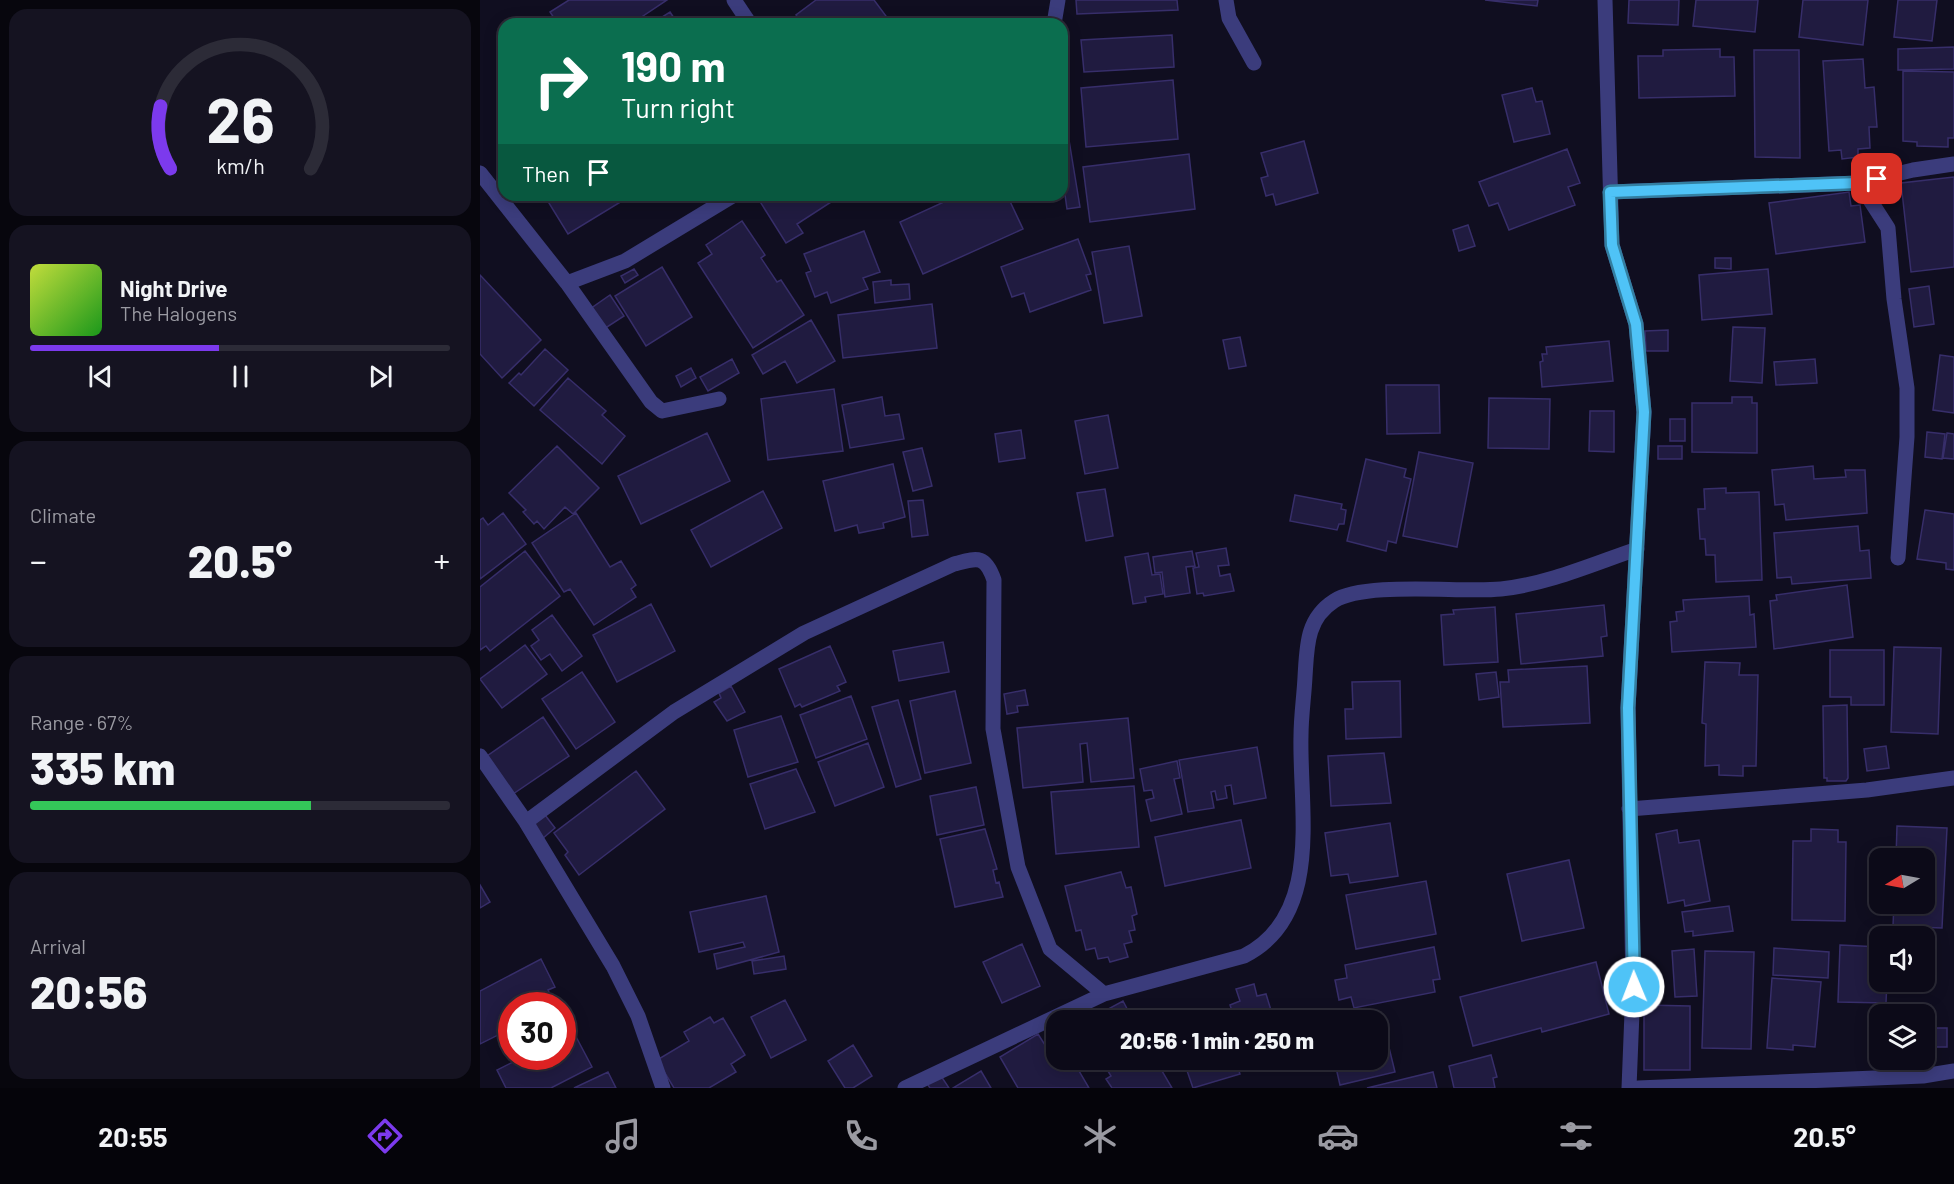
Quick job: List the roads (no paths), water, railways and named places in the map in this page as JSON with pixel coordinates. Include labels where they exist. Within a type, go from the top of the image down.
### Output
[{"type":"street","points":[[734,0],[746,18]]},
{"type":"street","points":[[1055,18],[1059,0]]},
{"type":"street","points":[[1226,0],[1229,18],[1254,63]]},
{"type":"street","points":[[1605,0],[1612,245],[1636,324],[1644,412],[1628,708],[1634,987],[1629,1088]]},
{"type":"street","points":[[1610,192],[1858,183],[1913,170],[1954,164]]},
{"type":"street","points":[[480,173],[498,196]]},
{"type":"street","points":[[1858,183],[1888,228],[1894,299],[1907,388],[1898,558]]},
{"type":"street","points":[[502,201],[567,283],[651,402],[662,411],[718,399]]},
{"type":"street","points":[[567,283],[625,261],[724,201]]},
{"type":"street","points":[[905,1088],[1104,994],[1244,956],[1264,946],[1283,922],[1294,896],[1301,866],[1301,736],[1308,632],[1320,612],[1336,599],[1360,593],[1502,589],[1549,579],[1637,549]]},
{"type":"street","points":[[526,822],[674,712],[804,633],[954,564],[976,558],[985,562],[994,580],[993,729],[1018,867],[1050,949],[1104,994]]},
{"type":"street","points":[[481,760],[526,822],[613,966],[638,1016],[663,1088]]},
{"type":"street","points":[[1629,809],[1866,790],[1954,778]]},
{"type":"street","points":[[1638,1088],[1900,1077],[1954,1071]]}]
